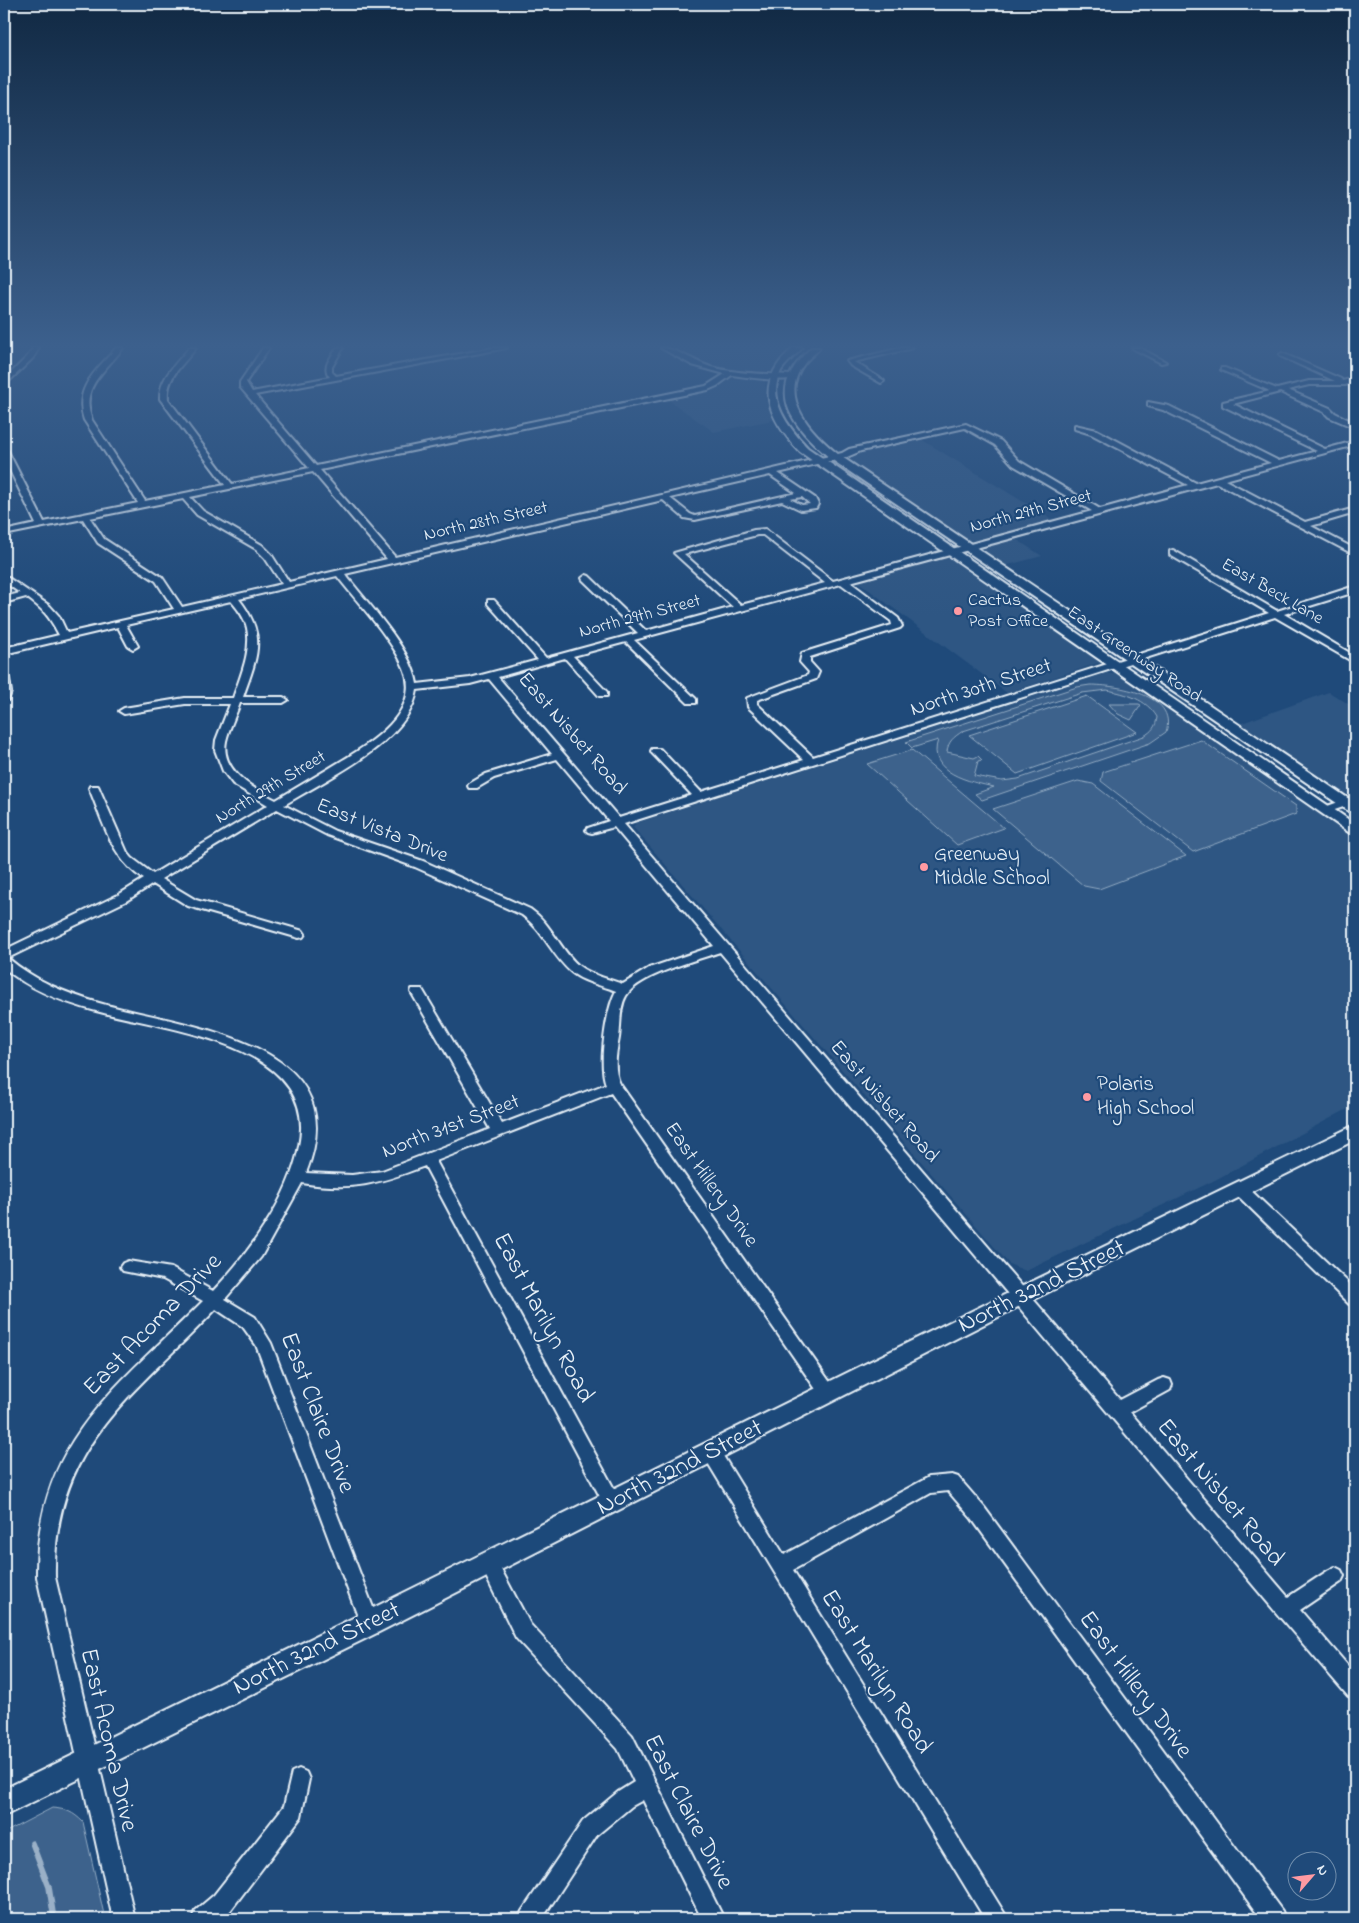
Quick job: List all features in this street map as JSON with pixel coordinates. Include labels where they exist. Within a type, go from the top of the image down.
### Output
[{"type":"main road","name":"East Greenway Road","points":[[791,438],[818,461],[1355,830]]},
{"type":"main road","name":"East Greenway Road","points":[[813,438],[835,457],[1352,803]]},
{"type":"main road","points":[[862,491],[881,488]]},
{"type":"main road","name":"North 32nd Street","points":[[4,1803],[489,1564],[1021,1296],[1355,1132]]},
{"type":"street","points":[[99,438],[142,504]]},
{"type":"street","points":[[194,438],[230,486]]},
{"type":"street","points":[[287,438],[393,560]]},
{"type":"street","points":[[4,532],[466,438]]},
{"type":"street","name":"North 28th Street","points":[[4,651],[913,438]]},
{"type":"street","name":"North 28th Street","points":[[988,438],[998,443],[1016,463],[1099,512]]},
{"type":"street","points":[[1105,438],[1195,486]]},
{"type":"street","points":[[1226,438],[1279,464]]},
{"type":"street","points":[[1296,438],[1325,452]]},
{"type":"street","name":"North 29th Street","points":[[4,956],[122,898],[381,740],[404,714],[414,687],[457,683],[491,675],[1355,443]]},
{"type":"street","name":"North 28th Street","points":[[826,450],[836,452],[858,450]]},
{"type":"street","points":[[4,451],[41,525]]},
{"type":"street","points":[[770,471],[812,500],[813,506],[801,508],[782,498]]},
{"type":"street","points":[[1218,480],[1355,552]]},
{"type":"street","points":[[663,496],[687,516],[695,518],[802,494]]},
{"type":"street","points":[[185,496],[200,513],[259,547],[268,556],[287,585]]},
{"type":"street","points":[[1304,525],[1355,510]]},
{"type":"street","points":[[85,516],[101,541],[159,579],[179,610]]},
{"type":"street","points":[[740,609],[678,552],[757,532],[765,532],[832,584]]},
{"type":"street","name":"East Beck Lane","points":[[1173,553],[1355,660]]},
{"type":"street","points":[[339,573],[404,655],[411,668],[414,687]]},
{"type":"street","points":[[4,578],[28,594],[54,616],[64,637]]},
{"type":"street","points":[[586,578],[644,634]]},
{"type":"street","points":[[811,761],[752,705],[752,698],[813,677],[814,672],[804,662],[805,655],[897,626],[895,620],[843,581]]},
{"type":"street","name":"North 30th Street","points":[[618,822],[1355,589]]},
{"type":"street","points":[[4,600],[28,594]]},
{"type":"street","name":"East Vista Drive","points":[[234,598],[250,622],[253,639],[250,660],[221,740],[220,750],[223,762],[237,782],[276,805],[331,833],[419,864],[526,912],[540,922],[574,967],[590,976],[625,989]]},
{"type":"street","name":"East Nisbet Road","points":[[491,602],[544,661]]},
{"type":"street","points":[[121,624],[133,646]]},
{"type":"street","points":[[628,639],[692,701]]},
{"type":"street","points":[[567,655],[603,694]]},
{"type":"street","name":"East Nisbet Road","points":[[491,675],[1355,1689]]},
{"type":"street","points":[[4,679],[6,692],[4,698]]},
{"type":"street","points":[[124,711],[185,702],[283,700]]},
{"type":"street","points":[[656,751],[700,796]]},
{"type":"street","points":[[473,786],[490,776],[560,755]]},
{"type":"street","points":[[94,788],[122,853],[128,862],[192,903],[299,934]]},
{"type":"street","points":[[1326,810],[1352,803]]},
{"type":"street","name":"East Nisbet Road","points":[[592,830],[618,822]]},
{"type":"street","points":[[625,989],[638,979],[649,974],[723,947]]},
{"type":"street","name":"East Acoma Drive","points":[[4,961],[20,976],[56,993],[87,1004],[229,1041],[255,1051],[277,1066],[296,1087],[304,1101],[307,1115],[307,1148],[298,1177],[257,1250],[244,1268],[98,1417],[70,1462],[54,1501],[47,1534],[46,1577],[124,1919]]},
{"type":"street","name":"East Hillery Drive","points":[[625,989],[618,1005],[608,1065],[608,1076],[828,1393]]},
{"type":"street","points":[[417,992],[499,1131]]},
{"type":"street","name":"North 31st Street","points":[[298,1177],[346,1183],[365,1181],[614,1086]]},
{"type":"street","name":"East Marilyn Road","points":[[428,1158],[612,1502]]},
{"type":"street","points":[[1240,1188],[1355,1299]]},
{"type":"street","name":"East Claire Drive","points":[[128,1268],[166,1273],[214,1299],[249,1322],[256,1331],[263,1343],[370,1623]]},
{"type":"street","name":"East Nisbet Road","points":[[1117,1410],[1164,1385]]},
{"type":"street","name":"East Marilyn Road","points":[[711,1452],[997,1919]]},
{"type":"street","name":"East Hillery Drive","points":[[781,1567],[929,1485],[952,1483],[983,1521],[1274,1919]]},
{"type":"street","name":"East Claire Drive","points":[[489,1564],[505,1599],[523,1630],[625,1742],[713,1919]]},
{"type":"street","points":[[1286,1609],[1334,1576]]},
{"type":"street","points":[[203,1919],[222,1903],[294,1810],[299,1779]]},
{"type":"street","points":[[530,1919],[590,1828],[604,1814],[624,1799],[648,1786]]},
{"type":"shaded area","points":[[919,438],[1053,520],[979,540],[967,540],[845,458],[849,455]]},
{"type":"shaded area","points":[[1016,539],[1042,556],[1004,566],[983,551],[985,547]]},
{"type":"shaded area","points":[[945,557],[954,559],[1102,662],[1007,693],[857,581]]},
{"type":"shaded area","points":[[1107,673],[1121,675],[1355,837],[1355,1105],[1215,1180],[1026,1271],[1009,1264],[633,827],[636,823]]},
{"type":"shaded area","points":[[1101,685],[1115,687],[1142,694],[1154,700],[1163,709],[1167,719],[1166,732],[1150,743],[982,800],[975,794],[994,787],[963,779],[944,768],[938,761],[936,751],[938,740],[912,748],[906,742],[1077,687]],"holes":[[[1107,690],[1135,698],[1142,702],[1157,717],[1155,726],[1144,736],[1018,779],[1002,781],[974,776],[978,761],[982,760],[978,756],[974,758],[947,752],[952,740],[963,731],[1082,693]]]},
{"type":"shaded area","points":[[1329,692],[1355,708],[1355,792],[1350,794],[1339,792],[1239,724]]},
{"type":"shaded area","points":[[1087,696],[1137,732],[1017,774],[969,735]]},
{"type":"shaded area","points":[[1109,704],[1141,705],[1131,720],[1118,714]]},
{"type":"shaded area","points":[[1201,740],[1296,806],[1296,814],[1193,852],[1101,781],[1103,772]]},
{"type":"shaded area","points":[[912,750],[1004,828],[957,845],[867,764]]},
{"type":"shaded area","points":[[1078,781],[1093,784],[1186,856],[1099,889],[1084,886],[993,809]]},
{"type":"shaded area","points":[[52,1808],[69,1812],[83,1822],[105,1919],[4,1919],[4,1833]]},
{"type":"waterway","points":[[32,1843],[49,1887],[54,1919]]},
{"type":"place","name":"Cactus Post Office","points":[[958,611]]},
{"type":"place","name":"Greenway Middle School","points":[[924,867]]},
{"type":"place","name":"Polaris High School","points":[[1087,1097]]}]
